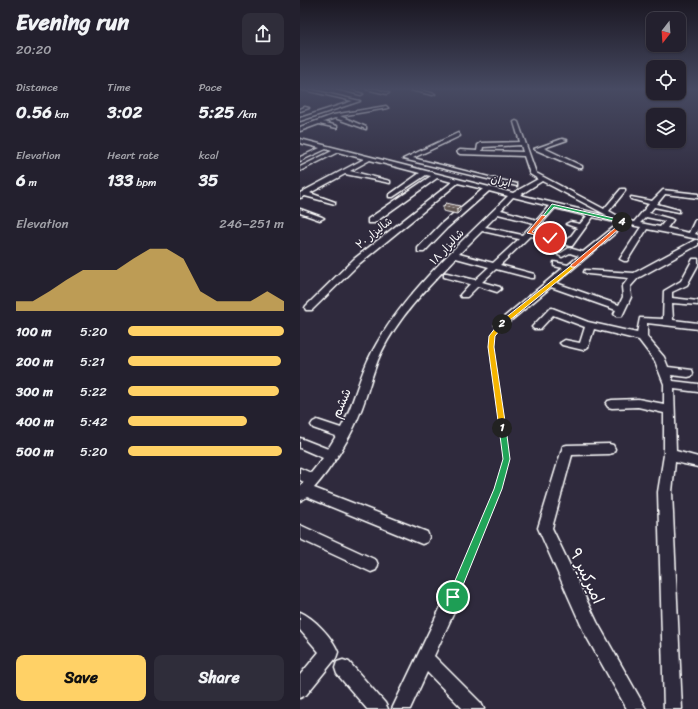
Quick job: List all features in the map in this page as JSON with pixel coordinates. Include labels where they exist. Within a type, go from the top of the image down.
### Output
[{"type":"street","points":[[318,122],[335,128]]},
{"type":"street","points":[[301,129],[318,122]]},
{"type":"street","points":[[350,122],[364,128]]},
{"type":"street","points":[[500,326],[552,284],[624,222],[533,174],[516,122]]},
{"type":"street","points":[[301,129],[311,131]]},
{"type":"street","points":[[396,164],[458,136]]},
{"type":"street","name":"ایران","points":[[300,141],[396,164],[591,215],[694,236]]},
{"type":"street","points":[[479,152],[481,145],[522,143]]},
{"type":"street","points":[[460,152],[526,153],[539,148],[564,143]]},
{"type":"street","points":[[300,159],[326,147]]},
{"type":"street","points":[[539,148],[580,168]]},
{"type":"street","points":[[300,169],[338,150]]},
{"type":"street","points":[[302,195],[370,158]]},
{"type":"street","points":[[408,158],[515,185]]},
{"type":"street","points":[[345,172],[388,182]]},
{"type":"street","points":[[391,196],[426,172]]},
{"type":"street","points":[[371,221],[437,175]]},
{"type":"street","name":"شالیزار ۲۰","points":[[309,308],[357,261],[458,180]]},
{"type":"street","name":"شالیزار ۱۸","points":[[399,316],[422,288],[496,211],[514,195],[539,181]]},
{"type":"street","points":[[421,250],[444,226],[488,188]]},
{"type":"street","points":[[605,212],[622,190]]},
{"type":"street","points":[[635,224],[663,192],[698,196]]},
{"type":"street","points":[[302,195],[333,203]]},
{"type":"street","points":[[633,198],[676,211]]},
{"type":"street","points":[[464,295],[527,236],[554,205]]},
{"type":"street","points":[[300,211],[320,218]]},
{"type":"street","points":[[496,211],[538,222]]},
{"type":"street","points":[[644,214],[669,220],[662,230]]},
{"type":"street","points":[[569,244],[591,215]]},
{"type":"street","points":[[694,236],[698,222]]},
{"type":"street","points":[[570,224],[582,227]]},
{"type":"street","points":[[624,259],[645,226]]},
{"type":"street","points":[[480,228],[527,236],[550,238]]},
{"type":"street","points":[[552,284],[620,311],[627,297],[626,287],[635,276],[698,242]]},
{"type":"street","points":[[562,255],[569,250],[585,255]]},
{"type":"street","points":[[455,255],[496,265],[531,276]]},
{"type":"street","points":[[668,322],[668,291],[684,283],[696,261],[698,262]]},
{"type":"street","points":[[557,264],[570,268]]},
{"type":"street","points":[[588,272],[635,276]]},
{"type":"street","points":[[447,275],[497,289]]},
{"type":"street","points":[[668,300],[695,303]]},
{"type":"street","points":[[537,327],[552,311],[590,326],[642,337]]},
{"type":"street","name":"ششم","points":[[302,493],[331,456],[344,434],[354,415],[376,353],[399,316]]},
{"type":"street","points":[[674,709],[665,492],[670,455],[669,384],[660,360],[642,337],[642,320],[698,326]]},
{"type":"street","points":[[565,343],[583,346],[590,326]]},
{"type":"street","points":[[664,370],[688,373]]},
{"type":"street","points":[[669,384],[698,388]]},
{"type":"street","points":[[612,404],[638,403],[669,410]]},
{"type":"street","points":[[318,425],[344,434]]},
{"type":"street","points":[[300,444],[331,456]]},
{"type":"street","name":"امیرکبیر ۹","points":[[609,449],[567,450],[545,528],[591,628],[637,709]]},
{"type":"street","points":[[670,455],[698,462]]},
{"type":"street","points":[[300,474],[313,480]]},
{"type":"street","points":[[302,493],[422,537]]},
{"type":"street","points":[[300,532],[371,565]]},
{"type":"street","points":[[401,709],[453,597]]},
{"type":"street","points":[[300,620],[307,625],[330,652],[300,689]]},
{"type":"street","points":[[425,658],[475,709]]},
{"type":"street","points":[[343,668],[380,709]]},
{"type":"path","points":[[453,597],[498,489],[506,459],[491,347],[492,336],[500,326]]},
{"type":"building","points":[[446,203],[460,206],[457,209],[443,206]]},
{"type":"route","points":[[453,597],[498,489],[506,459],[491,347],[492,336],[500,326],[552,284],[624,222],[554,205],[529,233],[550,238]]}]
